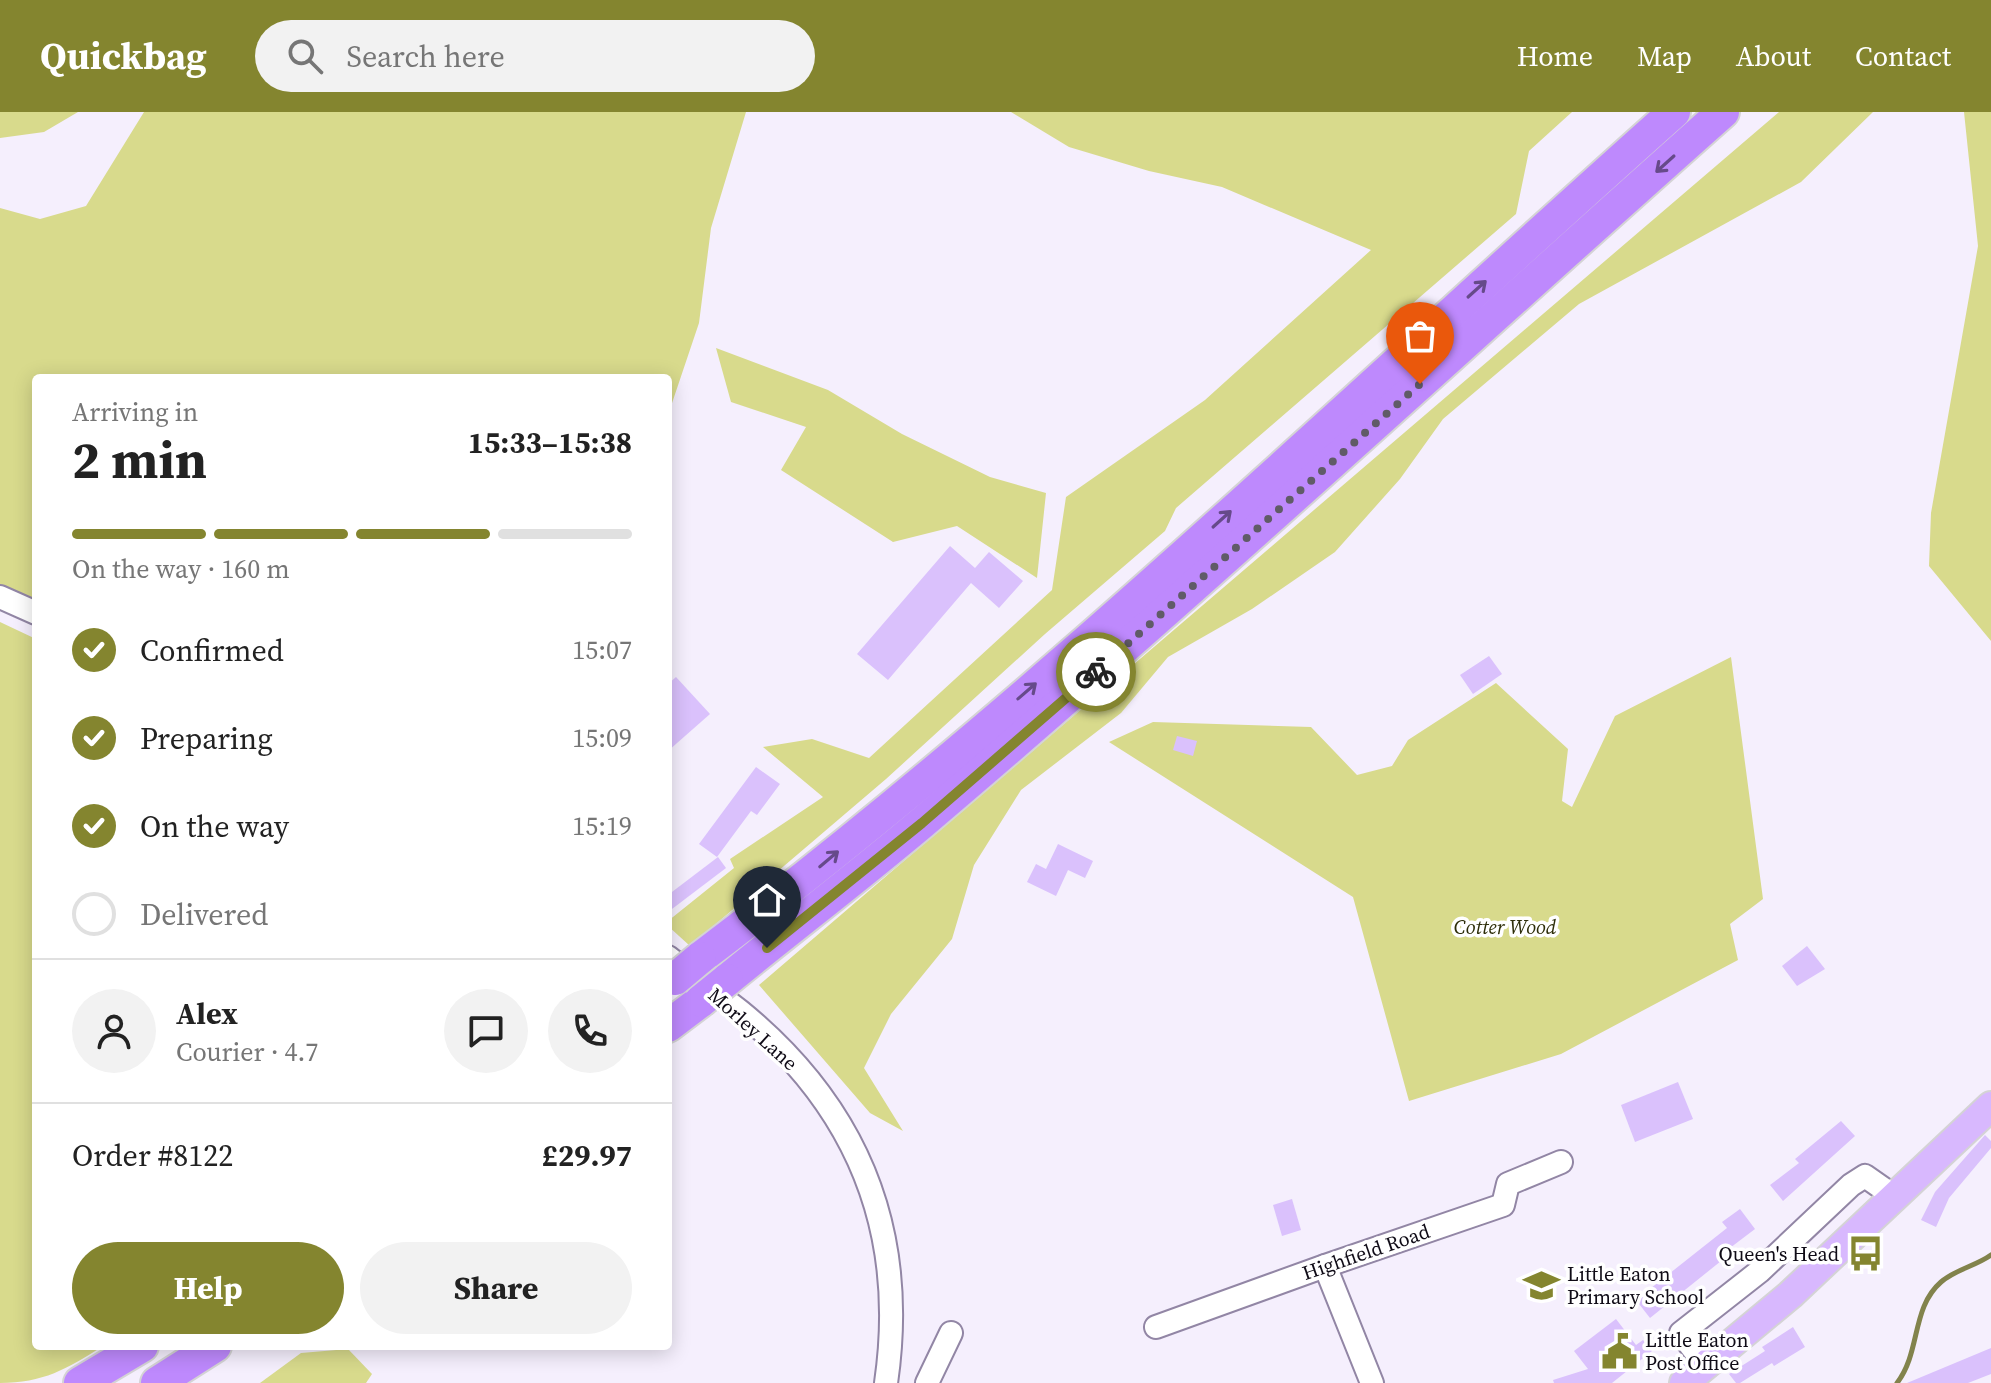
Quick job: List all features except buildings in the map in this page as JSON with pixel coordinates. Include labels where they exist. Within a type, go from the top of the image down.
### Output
[{"type":"highway","points":[[672,972],[700,958],[800,883],[1032,687],[1674,112]]},
{"type":"highway","points":[[672,1023],[922,823],[1048,715],[1723,112]]},
{"type":"highway","points":[[80,1383],[135,1350]]},
{"type":"highway","points":[[157,1383],[209,1350]]},
{"type":"main road","points":[[1696,1375],[1790,1295],[1991,1106]]},
{"type":"street","points":[[0,597],[32,611]]},
{"type":"street","name":"Morley Lane","points":[[672,974],[742,1014],[790,1059],[837,1120],[863,1168],[881,1218],[889,1258],[891,1322],[886,1383]]},
{"type":"street","name":"Highfield Road","points":[[1156,1327],[1503,1205],[1508,1184],[1561,1162]]},
{"type":"street","points":[[1696,1375],[1681,1333],[1760,1271],[1851,1185],[1865,1176],[1895,1197]]},
{"type":"street","points":[[1325,1266],[1372,1383]]},
{"type":"street","points":[[927,1383],[951,1333]]},
{"type":"green space","points":[[0,112],[78,112],[44,132],[0,138]]},
{"type":"green space","points":[[144,112],[746,112],[711,228],[699,323],[672,403],[672,374],[32,374],[32,602],[0,589],[0,208],[40,219],[86,206]]},
{"type":"green space","points":[[1011,112],[1572,112],[1529,151],[1516,214],[1176,508],[1165,531],[1045,634],[886,779],[690,946],[672,930],[672,918],[734,868],[730,859],[823,797],[763,747],[812,739],[869,758],[1052,590],[1066,497],[1205,400],[1371,250],[1222,187],[1149,171],[1069,147]]},
{"type":"green space","points":[[1779,112],[1873,112],[1801,182],[1579,304],[1443,419],[1400,479],[1335,552],[1252,609],[1168,657],[1121,713],[1021,790],[974,865],[952,939],[891,1014],[864,1068],[903,1131],[870,1113],[759,985]]},
{"type":"green space","points":[[1964,112],[1991,112],[1991,641],[1929,566],[1931,513],[1978,246]]},
{"type":"green space","points":[[716,348],[828,390],[902,434],[990,477],[1046,493],[1037,578],[957,526],[893,542],[781,470],[806,427],[731,402]]},
{"type":"green space","points":[[0,622],[32,637],[32,1350],[96,1350],[54,1373],[0,1383]]},
{"type":"green space","name":"Cotter Wood","points":[[1731,657],[1763,899],[1730,924],[1738,960],[1561,1054],[1409,1101],[1353,897],[1109,742],[1153,722],[1311,727],[1357,775],[1392,766],[1408,740],[1496,683],[1568,749],[1562,801],[1572,807],[1615,716]]},
{"type":"green space","points":[[349,1350],[372,1374],[366,1383],[260,1383],[301,1353]]},
{"type":"waterway","points":[[1897,1383],[1910,1358],[1920,1317],[1931,1293],[1947,1278],[1991,1255]]},
{"type":"way so far","points":[[1096,672],[1420,384]]},
{"type":"place","name":"Queen's Head","points":[[1865,1254]]},
{"type":"place","name":"Little Eaton Primary School","points":[[1541,1286]]},
{"type":"place","name":"Little Eaton Post Office","points":[[1619,1352]]},
{"type":"route","points":[[767,948],[922,823],[1096,672]]}]
